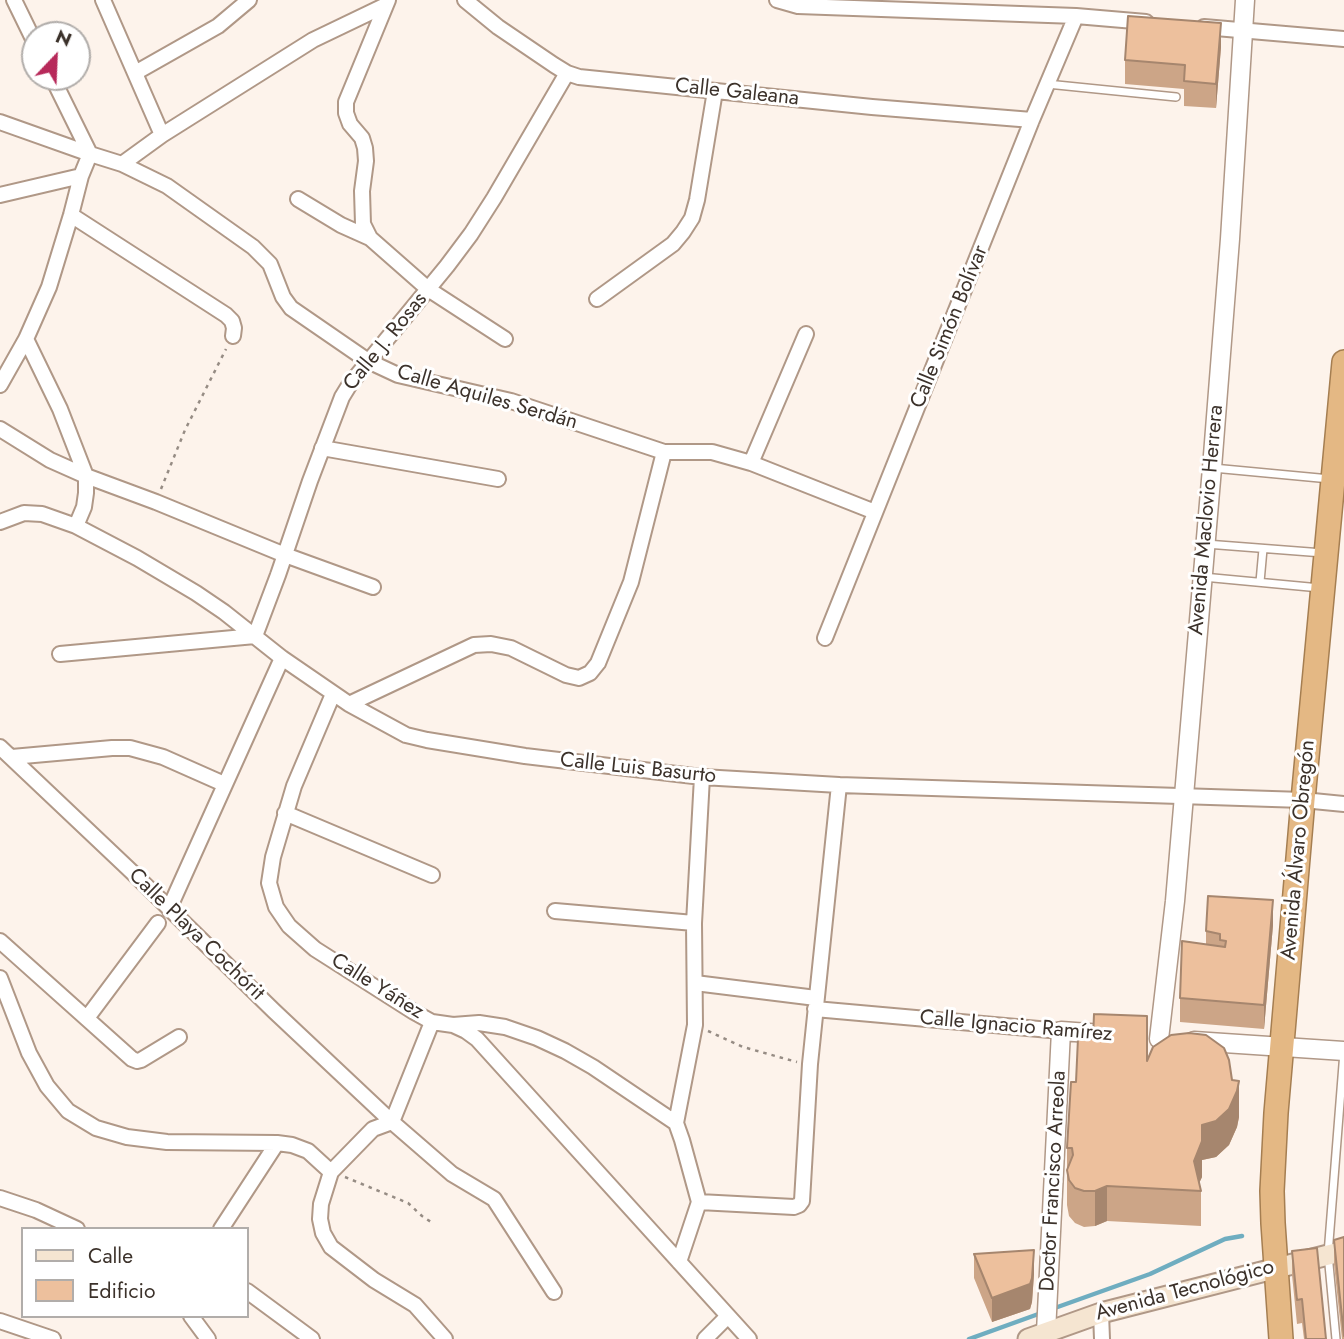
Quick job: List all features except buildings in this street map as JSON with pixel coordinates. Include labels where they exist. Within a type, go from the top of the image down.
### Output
[{"type":"highway","name":"Avenida Álvaro Obregón","points":[[1280,1339],[1272,1191],[1276,1113],[1344,362]]},
{"type":"main road","name":"Avenida Tecnológico","points":[[1037,1335],[1101,1313],[1336,1252]]},
{"type":"street","points":[[14,0],[24,21]]},
{"type":"street","points":[[103,0],[162,135]]},
{"type":"street","points":[[135,73],[218,26],[249,0]]},
{"type":"street","name":"Calle Galeana","points":[[465,0],[498,27],[567,72],[592,79],[1032,120]]},
{"type":"street","points":[[778,0],[798,6],[1076,16],[1160,23]]},
{"type":"street","name":"Avenida Maclovio Herrera","points":[[1145,1038],[1175,901],[1230,239],[1245,0]]},
{"type":"street","points":[[122,163],[313,40],[387,2]]},
{"type":"street","points":[[370,238],[363,224],[362,212],[365,148],[362,138],[350,124],[346,102],[387,2]]},
{"type":"street","name":"Calle Simón Bolívar","points":[[825,638],[1076,16]]},
{"type":"street","points":[[1188,26],[1344,39]]},
{"type":"street","name":"Calle J. Rosas","points":[[255,636],[342,397],[463,245],[494,198],[567,72]]},
{"type":"street","points":[[0,385],[26,339],[49,287],[81,176],[90,155],[59,91]]},
{"type":"street","points":[[597,299],[673,244],[692,218],[715,91]]},
{"type":"street","name":"Calle Aquiles Serdán","points":[[0,122],[90,155],[122,163],[167,186],[253,247],[270,264],[290,308],[368,361],[398,375],[511,401],[664,452],[712,452],[751,463],[875,512]]},
{"type":"street","points":[[0,195],[81,176]]},
{"type":"street","points":[[298,199],[341,225],[370,238],[428,289],[505,339]]},
{"type":"street","points":[[71,215],[226,315],[232,321],[233,336]]},
{"type":"street","points":[[751,463],[806,334]]},
{"type":"street","points":[[26,339],[60,409],[86,476],[85,500],[76,526]]},
{"type":"street","points":[[0,429],[50,460],[86,476],[373,587]]},
{"type":"street","points":[[322,448],[498,479]]},
{"type":"street","points":[[349,704],[474,645],[491,644],[511,648],[579,678],[590,673],[598,663],[631,582],[664,452]]},
{"type":"street","name":"Calle Luis Basurto","points":[[0,522],[24,513],[42,514],[76,526],[170,577],[224,612],[282,658],[349,704],[406,734],[427,740],[525,756],[702,777],[839,785],[1303,800],[1344,804]]},
{"type":"street","points":[[60,654],[255,636]]},
{"type":"street","points":[[169,909],[282,658]]},
{"type":"street","name":"Calle Yáñez","points":[[333,694],[303,762],[273,857],[270,883],[275,907],[289,926],[315,949],[432,1022],[453,1025],[479,1023],[505,1027],[537,1038],[593,1067],[676,1123]]},
{"type":"street","name":"Calle Playa Cochórit","points":[[0,747],[392,1122],[452,1174],[494,1199],[554,1292]]},
{"type":"street","points":[[12,757],[130,748],[163,757],[224,784]]},
{"type":"street","points":[[679,1262],[699,1202],[676,1123],[695,1025],[694,923],[702,777]]},
{"type":"street","points":[[699,1202],[794,1208],[802,1201],[815,1004],[839,785]]},
{"type":"street","points":[[285,813],[432,875]]},
{"type":"street","points":[[555,911],[694,923]]},
{"type":"street","points":[[87,1018],[158,923]]},
{"type":"street","points":[[0,941],[132,1059],[137,1061],[179,1037]]},
{"type":"street","points":[[0,978],[29,1053],[47,1087],[68,1111],[96,1128],[127,1138],[167,1142],[292,1145],[308,1151],[331,1171]]},
{"type":"street","name":"Calle Ignacio Ramírez","points":[[695,982],[815,1004],[1061,1031],[1344,1050]]},
{"type":"street","points":[[432,1022],[392,1122],[373,1129],[331,1171],[321,1204],[320,1219],[323,1233],[331,1247],[374,1280],[415,1305],[445,1339]]},
{"type":"street","points":[[453,1025],[477,1039],[749,1339]]},
{"type":"street","name":"Doctor Francisco Arreola","points":[[1037,1335],[1061,1031]]},
{"type":"street","points":[[222,1227],[277,1143]]},
{"type":"street","points":[[0,1198],[36,1210],[73,1227]]},
{"type":"street","points":[[248,1292],[312,1339]]},
{"type":"street","points":[[1101,1313],[1102,1339]]},
{"type":"street","points":[[705,1339],[729,1316]]},
{"type":"street","points":[[192,1318],[208,1339]]},
{"type":"street","points":[[0,1321],[54,1339]]},
{"type":"lane","points":[[1047,84],[1176,97]]},
{"type":"lane","points":[[1212,468],[1333,479]]},
{"type":"lane","points":[[1205,544],[1326,553]]},
{"type":"lane","points":[[1260,582],[1263,549]]},
{"type":"lane","points":[[1202,577],[1323,588]]},
{"type":"lane","points":[[1336,1339],[1336,1252],[1344,1050]]},
{"type":"path","points":[[156,502],[185,430],[233,336]]},
{"type":"path","points":[[695,1025],[743,1047],[810,1064]]},
{"type":"path","points":[[331,1171],[408,1203],[434,1224]]},
{"type":"waterway","points":[[1052,1309],[1150,1274],[1225,1239],[1242,1236]]},
{"type":"waterway","points":[[969,1339],[1044,1312]]}]
